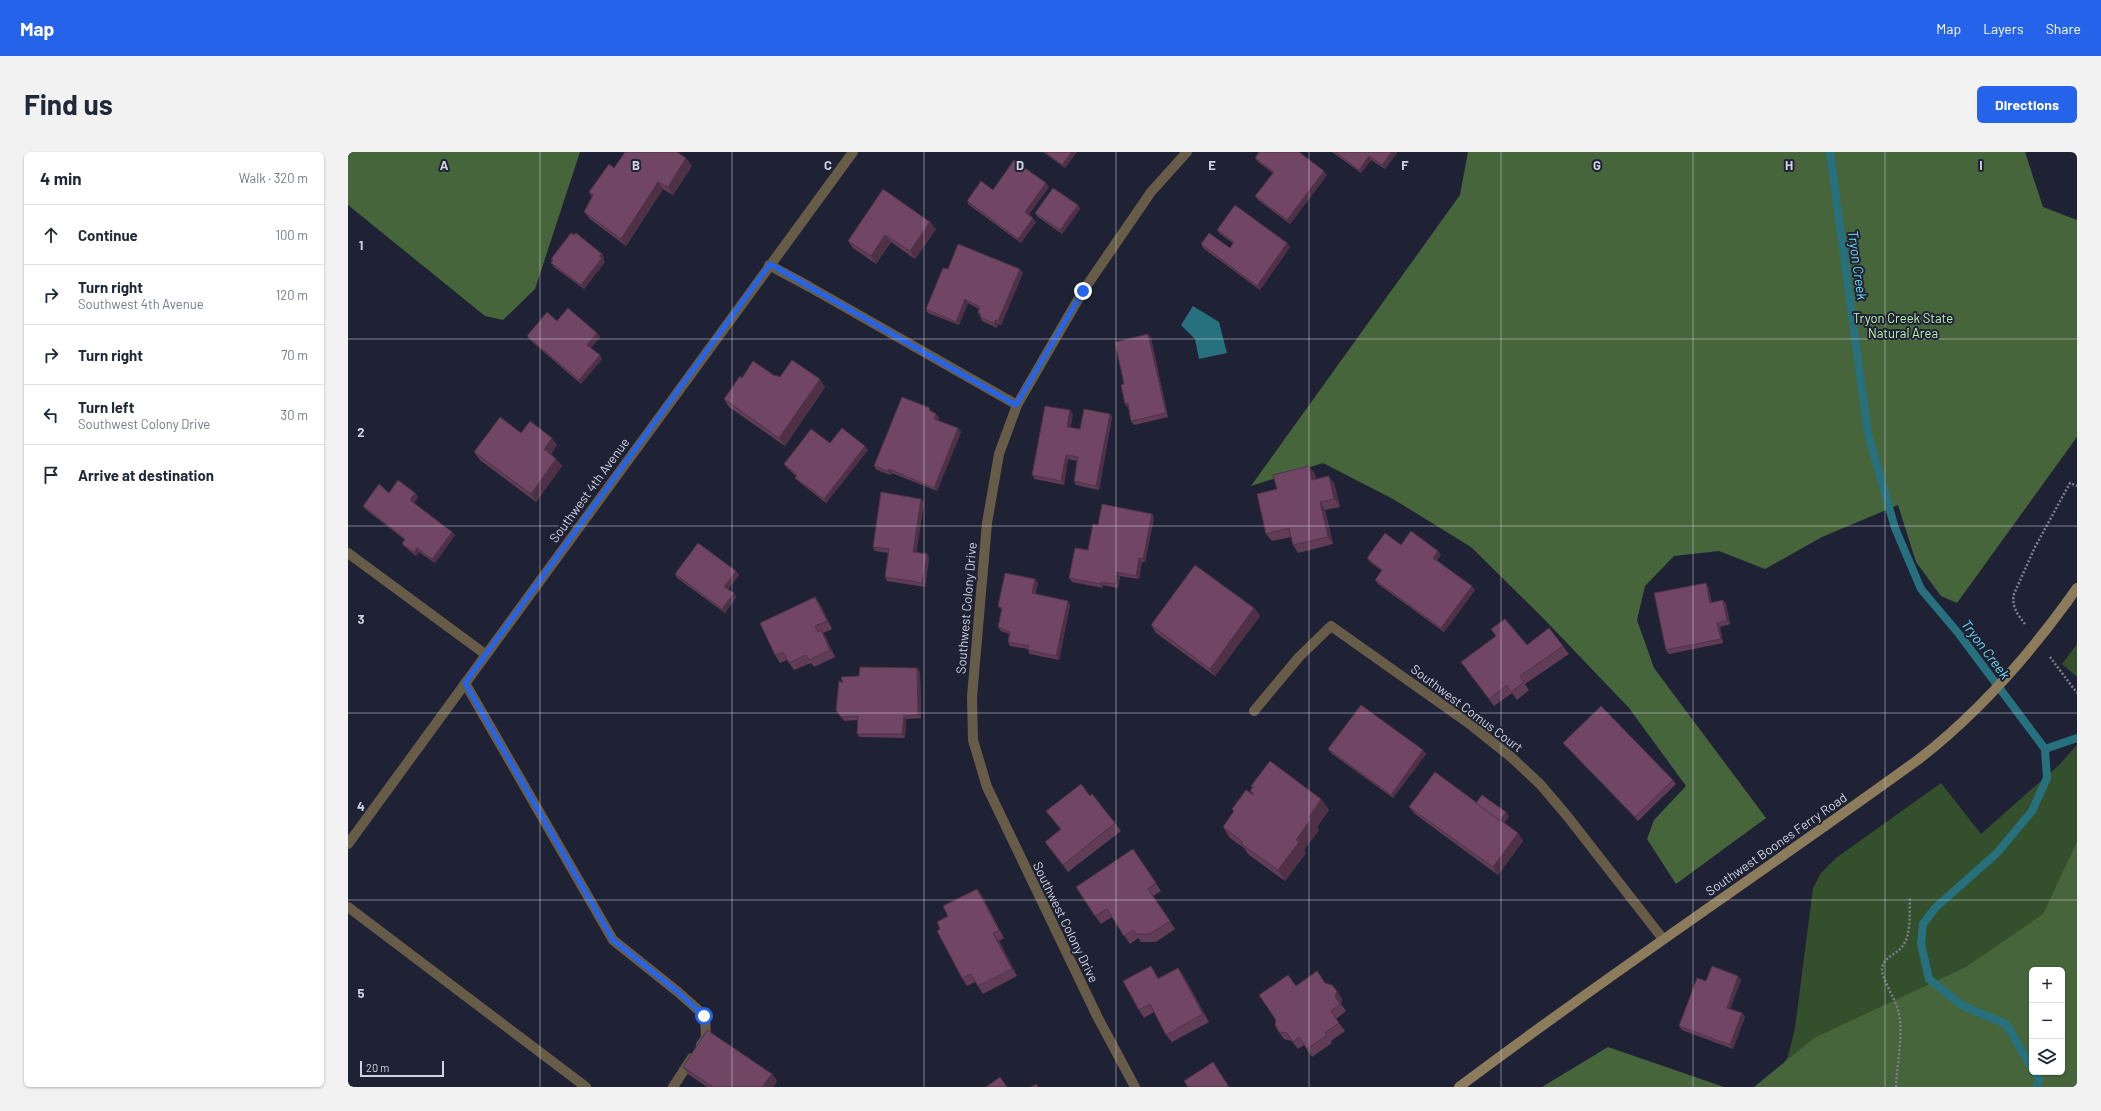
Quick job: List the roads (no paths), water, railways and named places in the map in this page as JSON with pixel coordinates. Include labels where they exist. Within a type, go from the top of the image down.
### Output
[{"type":"main road","name":"Southwest Boones Ferry Road","points":[[1459,1087],[1546,1021],[1818,832],[1919,759],[1952,732],[1995,692],[2027,655],[2077,588]]},
{"type":"street","name":"Southwest 4th Avenue","points":[[348,844],[853,152]]},
{"type":"street","name":"Southwest Colony Drive","points":[[1135,1087],[1098,1018],[987,787],[973,740],[972,698],[987,523],[999,454],[1016,405],[1083,291],[1151,192],[1187,152]]},
{"type":"street","points":[[770,264],[1016,405]]},
{"type":"street","points":[[348,553],[486,654]]},
{"type":"street","name":"Southwest Comus Court","points":[[1254,711],[1299,656],[1331,626],[1471,725],[1517,762],[1540,784],[1568,817],[1663,939]]},
{"type":"street","points":[[465,683],[613,940],[678,992],[704,1016],[706,1038],[673,1087]]},
{"type":"street","points":[[348,907],[586,1087]]},
{"type":"waterway","name":"Tryon Creek","points":[[1830,152],[1868,434],[1895,528],[1921,589],[1959,634],[2045,749],[2047,778],[2032,811],[1997,853],[1935,908],[1923,924],[1921,944],[1929,979],[1963,1006],[2006,1024],[2029,1063]]},
{"type":"waterway","points":[[2045,749],[2077,738]]},
{"type":"waterway","name":"Tryon Creek","points":[[2037,1075],[2039,1079],[2037,1087]]},
{"type":"park label","name":"Tryon Creek State Natural Area","points":[[1903,326]]}]
